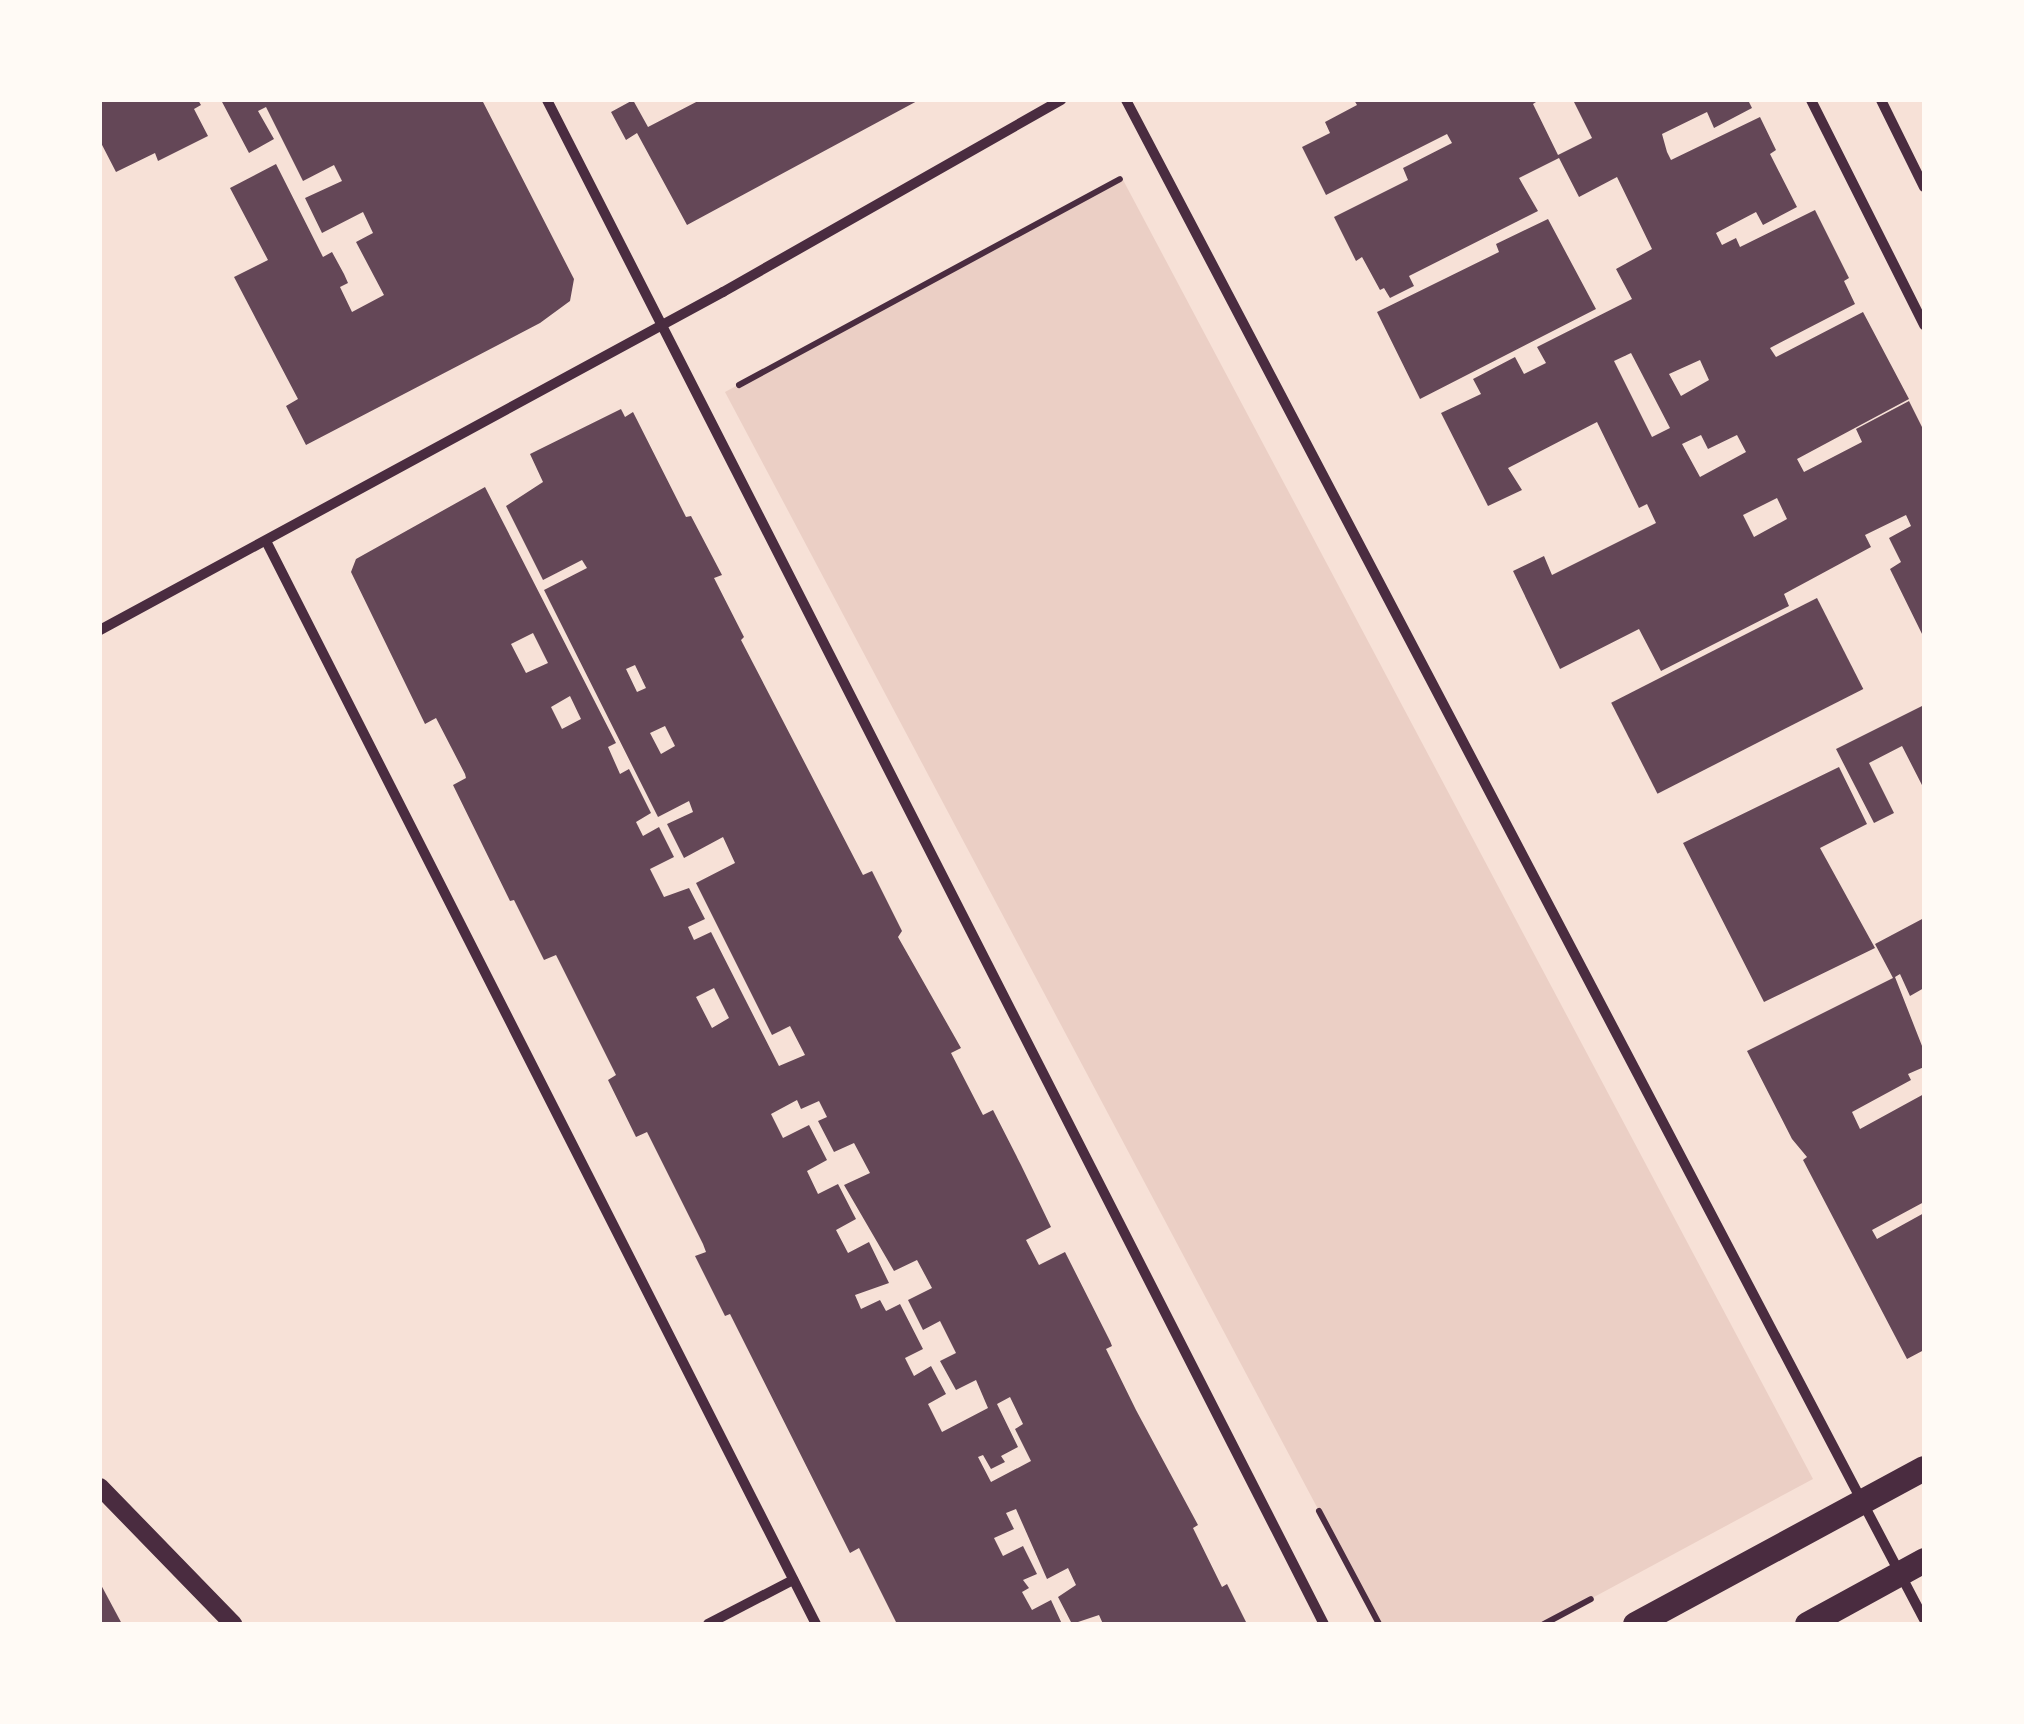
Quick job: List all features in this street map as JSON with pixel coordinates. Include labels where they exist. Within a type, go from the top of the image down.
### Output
[{"type":"main road","points":[[1635,1624],[1924,1468]]},
{"type":"main road","points":[[1807,1624],[1924,1560]]},
{"type":"street","points":[[547,100],[1324,1624]]},
{"type":"street","points":[[100,630],[662,324],[1060,100]]},
{"type":"street","points":[[1126,100],[1924,1619]]},
{"type":"street","points":[[1811,100],[1924,325]]},
{"type":"street","points":[[1880,100],[1924,187]]},
{"type":"street","points":[[266,541],[816,1624]]},
{"type":"street","points":[[100,1488],[233,1624]]},
{"type":"street","points":[[708,1624],[793,1580]]},
{"type":"path","points":[[725,392],[1122,178],[1131,196]]},
{"type":"path","points":[[1314,1501],[1379,1624]]},
{"type":"shaded area","points":[[1122,178],[1813,1479],[1544,1624],[1379,1624],[725,392]]},
{"type":"building","points":[[100,100],[198,100],[201,105],[194,109],[208,136],[158,161],[155,153],[116,172],[100,141]]},
{"type":"building","points":[[221,100],[482,100],[574,279],[570,301],[540,323],[306,445],[286,406],[298,399],[234,277],[268,260],[230,188],[276,164],[323,257],[332,252],[344,274],[348,283],[340,287],[352,312],[384,295],[356,242],[373,233],[363,212],[322,233],[305,198],[342,181],[334,165],[303,181],[266,107],[258,111],[274,139],[249,153]]},
{"type":"building","points":[[633,100],[648,127],[700,100],[919,100],[687,225],[637,133],[626,140],[611,112]]},
{"type":"building","points":[[1354,100],[1539,100],[1533,104],[1558,155],[1592,138],[1573,100],[1748,100],[1752,108],[1714,128],[1707,112],[1662,134],[1667,152],[1671,160],[1760,117],[1776,150],[1770,154],[1797,207],[1763,225],[1756,212],[1716,233],[1722,245],[1736,238],[1740,247],[1815,210],[1849,278],[1844,281],[1855,304],[1770,348],[1776,357],[1863,312],[1909,399],[1797,459],[1804,472],[1862,442],[1856,429],[1909,401],[1924,431],[1924,638],[1890,569],[1901,562],[1889,538],[1911,526],[1906,515],[1865,535],[1871,547],[1784,594],[1789,606],[1661,671],[1639,629],[1560,669],[1513,571],[1544,556],[1552,575],[1656,523],[1647,504],[1639,508],[1597,422],[1508,468],[1522,490],[1488,506],[1441,413],[1481,394],[1473,379],[1515,357],[1524,374],[1546,363],[1537,347],[1632,299],[1616,269],[1652,249],[1617,177],[1579,197],[1559,158],[1519,178],[1538,211],[1409,276],[1414,286],[1390,298],[1384,288],[1380,290],[1362,257],[1356,261],[1334,217],[1408,180],[1403,168],[1452,143],[1447,134],[1326,195],[1302,147],[1330,133],[1325,122],[1357,105]],"holes":[[[1631,353],[1670,428],[1652,437],[1614,361]],[[1700,360],[1709,380],[1681,396],[1669,374]],[[1701,435],[1708,449],[1737,435],[1746,452],[1700,477],[1682,444]],[[1777,498],[1787,519],[1754,537],[1743,515]]]},
{"type":"building","points":[[1548,219],[1596,309],[1420,399],[1377,312],[1499,252],[1496,244]]},
{"type":"building","points":[[621,409],[625,417],[633,412],[686,517],[691,516],[722,575],[714,578],[744,637],[741,640],[863,875],[872,871],[902,931],[898,937],[961,1048],[951,1053],[983,1115],[993,1110],[1051,1227],[1026,1240],[1039,1265],[1065,1252],[1110,1341],[1112,1346],[1106,1349],[1198,1525],[1193,1528],[1222,1587],[1227,1584],[1247,1624],[1103,1624],[1099,1615],[1072,1624],[1058,1597],[1076,1585],[1068,1568],[1047,1579],[1016,1509],[1006,1513],[1014,1529],[994,1538],[1003,1556],[1023,1546],[1037,1574],[1023,1580],[1029,1588],[1022,1592],[1032,1610],[1051,1600],[1062,1624],[897,1624],[859,1548],[850,1553],[730,1314],[725,1316],[695,1256],[706,1252],[703,1244],[647,1132],[636,1137],[608,1080],[616,1075],[556,955],[544,960],[514,900],[510,901],[453,785],[466,778],[465,774],[436,718],[425,724],[351,572],[356,559],[485,487],[616,743],[608,747],[620,774],[629,769],[651,813],[636,822],[643,836],[659,827],[674,857],[650,869],[664,897],[689,888],[705,919],[688,927],[694,940],[711,932],[779,1066],[805,1055],[790,1026],[772,1035],[696,883],[735,863],[723,837],[684,858],[667,824],[693,812],[689,801],[658,817],[544,590],[587,568],[582,560],[543,580],[506,506],[543,482],[530,454]],"holes":[[[533,633],[548,663],[526,673],[511,644]],[[635,665],[646,688],[637,692],[626,669]],[[570,696],[581,719],[562,729],[551,707]],[[665,726],[675,746],[661,754],[650,733]],[[714,988],[729,1018],[712,1028],[696,997]],[[797,1100],[801,1109],[819,1101],[827,1117],[818,1121],[834,1152],[854,1143],[870,1173],[844,1185],[894,1271],[917,1260],[932,1288],[908,1300],[923,1330],[940,1321],[956,1353],[940,1361],[956,1390],[976,1380],[988,1408],[942,1432],[928,1404],[946,1394],[931,1366],[914,1376],[905,1358],[923,1349],[900,1304],[886,1311],[880,1300],[861,1309],[855,1295],[889,1283],[869,1242],[848,1253],[836,1230],[856,1219],[838,1184],[818,1194],[807,1171],[827,1160],[809,1125],[783,1138],[771,1114]],[[1010,1397],[1023,1424],[1015,1429],[1031,1461],[991,1482],[978,1457],[983,1455],[991,1469],[1005,1462],[1001,1456],[1018,1447],[997,1404]]]},
{"type":"building","points":[[1817,598],[1863,689],[1657,794],[1611,703]]},
{"type":"building","points":[[1924,705],[1924,789],[1902,746],[1869,763],[1894,813],[1874,823],[1836,749]]},
{"type":"building","points":[[1839,767],[1867,824],[1820,848],[1875,948],[1764,1002],[1683,843]]},
{"type":"building","points":[[1924,918],[1924,988],[1910,996],[1900,974],[1895,977],[1924,1051],[1924,1067],[1908,1074],[1911,1080],[1852,1112],[1860,1129],[1924,1094],[1924,1202],[1872,1230],[1877,1239],[1924,1213],[1924,1350],[1907,1359],[1803,1160],[1807,1157],[1792,1139],[1747,1051],[1893,978],[1875,944]]},
{"type":"building","points":[[100,1583],[122,1624],[100,1624]]}]
